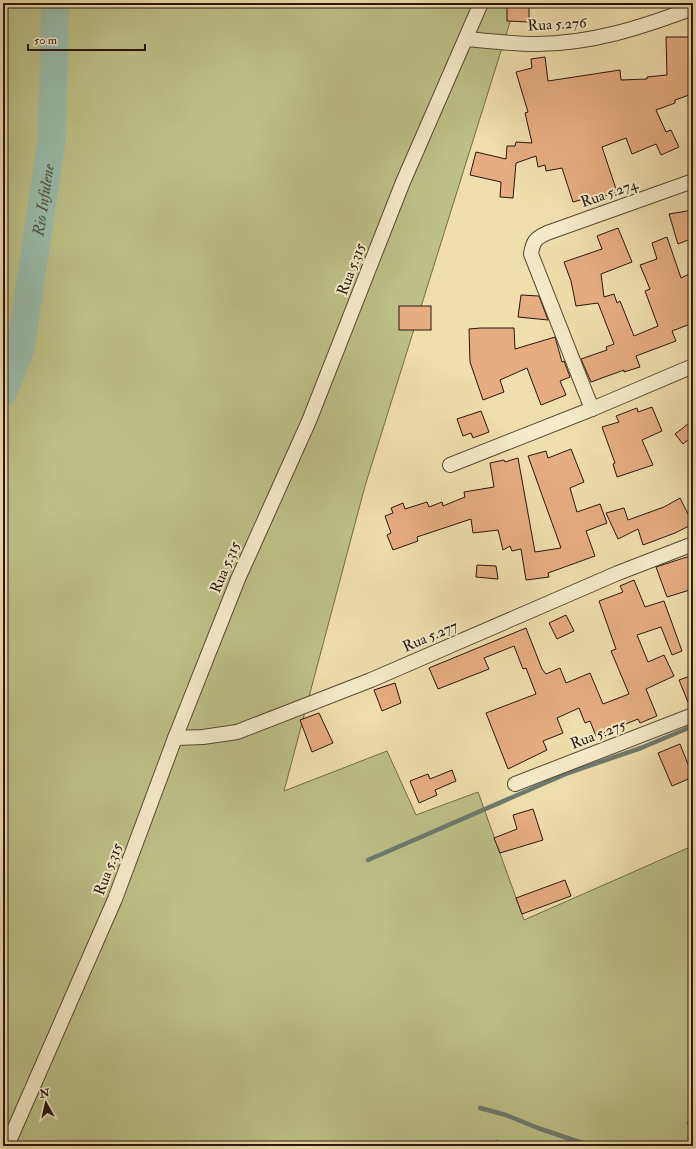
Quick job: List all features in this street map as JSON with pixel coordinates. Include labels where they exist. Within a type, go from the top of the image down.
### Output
[{"type":"street","name":"Rua 5.315","points":[[7,1146],[115,900],[175,738],[238,579],[309,421],[403,182],[481,3]]},
{"type":"street","name":"Rua 5.276","points":[[466,39],[535,44],[595,38],[661,20],[693,8]]},
{"type":"street","name":"Rua 5.274","points":[[592,409],[531,254],[532,244],[536,238],[693,181]]},
{"type":"street","points":[[450,465],[592,409],[693,366]]},
{"type":"street","name":"Rua 5.277","points":[[175,738],[203,737],[238,732],[370,680],[618,574],[693,544]]},
{"type":"street","name":"Rua 5.275","points":[[515,784],[693,715]]},
{"type":"green space","points":[[3,3],[516,3],[365,486],[284,791],[387,751],[416,815],[478,792],[524,920],[690,847],[693,848],[693,1146],[3,1146]]},
{"type":"building","points":[[507,3],[529,3],[529,22],[507,21]]},
{"type":"building","points":[[666,37],[693,37],[693,60],[690,60],[692,94],[675,100],[675,103],[656,110],[666,132],[671,130],[679,147],[661,155],[656,144],[632,154],[626,138],[602,147],[617,192],[599,198],[598,195],[573,202],[562,168],[546,171],[545,165],[538,167],[536,156],[516,163],[513,198],[500,197],[501,182],[470,175],[476,152],[506,159],[507,146],[515,146],[516,142],[532,143],[525,113],[528,112],[516,72],[532,68],[531,59],[545,57],[548,81],[620,70],[621,80],[647,79],[647,77],[667,75]]},
{"type":"building","points":[[693,210],[693,238],[678,244],[669,214]]},
{"type":"building","points":[[618,228],[632,262],[601,274],[604,297],[614,294],[617,303],[620,301],[634,336],[658,326],[645,291],[650,289],[640,265],[657,259],[652,243],[667,237],[681,278],[693,272],[693,323],[672,331],[676,341],[636,356],[640,367],[624,372],[624,370],[591,382],[581,359],[607,350],[606,347],[614,344],[598,303],[576,306],[571,281],[564,262],[602,249],[597,236]]},
{"type":"building","points":[[521,295],[539,296],[548,320],[518,317]]},
{"type":"building","points":[[399,306],[431,306],[431,330],[399,330]]},
{"type":"building","points":[[514,328],[515,349],[555,337],[562,362],[564,361],[570,377],[560,381],[566,395],[541,405],[527,368],[500,380],[504,392],[483,400],[470,362],[469,329]]},
{"type":"building","points":[[652,407],[662,431],[642,440],[653,465],[617,477],[613,464],[615,463],[602,427],[619,422],[616,416],[637,408],[638,412]]},
{"type":"building","points":[[481,411],[489,432],[473,438],[471,433],[463,436],[457,419]]},
{"type":"building","points":[[693,420],[693,436],[683,444],[675,434]]},
{"type":"building","points":[[571,449],[584,482],[570,488],[577,512],[600,504],[607,523],[586,531],[595,556],[548,573],[549,577],[526,580],[521,549],[512,551],[510,546],[503,550],[498,530],[473,533],[471,519],[417,537],[418,541],[393,550],[387,535],[391,533],[385,516],[393,513],[391,508],[403,503],[405,509],[427,502],[429,507],[442,502],[443,506],[465,497],[464,492],[494,487],[490,463],[504,460],[505,462],[518,458],[535,552],[561,548],[528,456],[546,451],[548,458]]},
{"type":"building","points":[[680,498],[693,524],[675,533],[643,545],[638,529],[618,539],[606,513],[624,508],[628,520],[664,507]]},
{"type":"building","points":[[693,555],[693,589],[667,597],[656,567]]},
{"type":"building","points":[[477,565],[496,566],[498,579],[476,577]]},
{"type":"building","points":[[634,580],[645,607],[664,601],[682,651],[672,655],[661,627],[637,635],[648,662],[664,655],[674,676],[646,689],[657,716],[640,723],[638,719],[596,736],[590,721],[585,723],[579,708],[557,718],[563,733],[543,741],[547,750],[508,769],[486,713],[536,694],[526,668],[523,669],[514,646],[484,658],[489,669],[438,689],[429,668],[526,628],[542,669],[546,674],[560,668],[566,683],[590,673],[603,704],[629,694],[611,651],[616,649],[599,601],[623,592],[620,586]]},
{"type":"building","points":[[566,615],[574,631],[557,639],[549,623]]},
{"type":"building","points":[[693,675],[693,707],[690,707],[679,680]]},
{"type":"building","points":[[395,683],[401,703],[382,711],[374,690]]},
{"type":"building","points":[[319,713],[333,743],[312,752],[300,720]]},
{"type":"building","points":[[680,744],[693,777],[672,786],[658,753]]},
{"type":"building","points":[[452,770],[456,781],[435,790],[437,795],[419,803],[410,781],[428,774],[430,779]]},
{"type":"building","points":[[533,809],[543,840],[500,853],[494,838],[517,829],[513,815]]},
{"type":"building","points":[[565,880],[571,896],[522,914],[516,898]]},
{"type":"waterway","name":"Rio Infulene","points":[[3,392],[20,351],[52,138],[55,3]]},
{"type":"waterway","points":[[368,860],[568,773],[641,748],[693,726]]},
{"type":"waterway","points":[[480,1108],[506,1115],[538,1128],[591,1146]]},
{"type":"waterway","points":[[689,1123],[693,1126]]},
{"type":"waterway","points":[[496,1146],[497,1142],[507,1146]]}]
